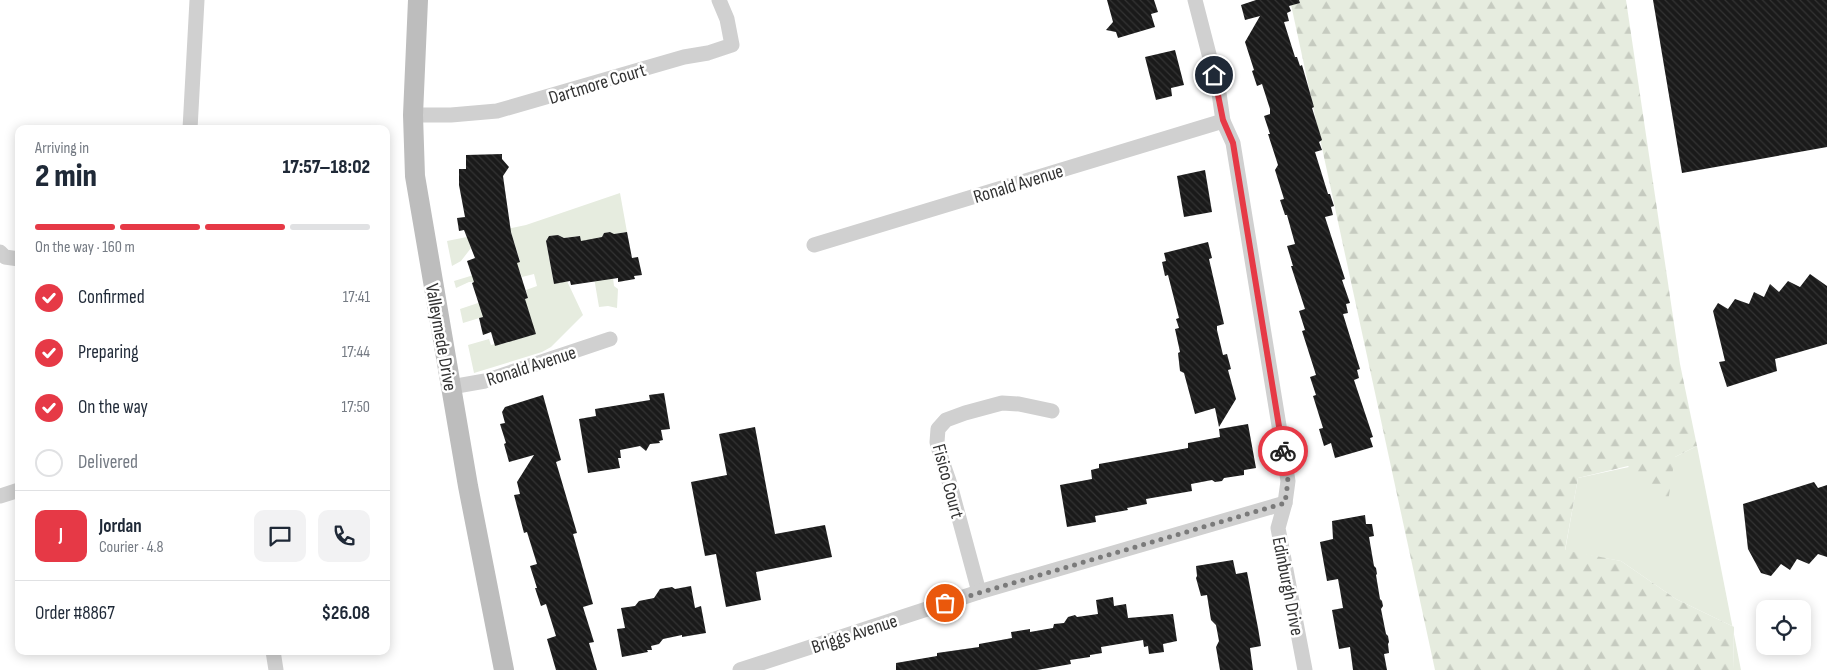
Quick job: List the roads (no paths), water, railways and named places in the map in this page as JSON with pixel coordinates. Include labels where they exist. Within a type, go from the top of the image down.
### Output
[{"type":"street","points":[[190,125],[196,0]]},
{"type":"street","name":"Valleymede Drive","points":[[418,0],[413,114],[414,176],[468,486],[504,670]]},
{"type":"street","name":"Dartmore Court","points":[[413,114],[497,111],[732,45],[727,19],[719,0]]},
{"type":"street","name":"Edinburgh Drive","points":[[1194,0],[1219,93],[1223,120],[1233,143],[1288,481],[1285,503],[1278,528],[1305,670]]},
{"type":"street","name":"Ronald Avenue","points":[[814,245],[1223,120]]},
{"type":"street","points":[[0,252],[6,257],[15,258]]},
{"type":"street","name":"Ronald Avenue","points":[[451,387],[485,381],[610,339]]},
{"type":"street","name":"Fisico Court","points":[[979,592],[937,442],[938,430],[946,420],[965,412],[1002,403],[1019,404],[1052,411]]},
{"type":"street","points":[[0,496],[15,491]]},
{"type":"street","name":"Briggs Avenue","points":[[740,670],[979,592],[1285,503]]},
{"type":"street","points":[[274,655],[276,670]]}]
